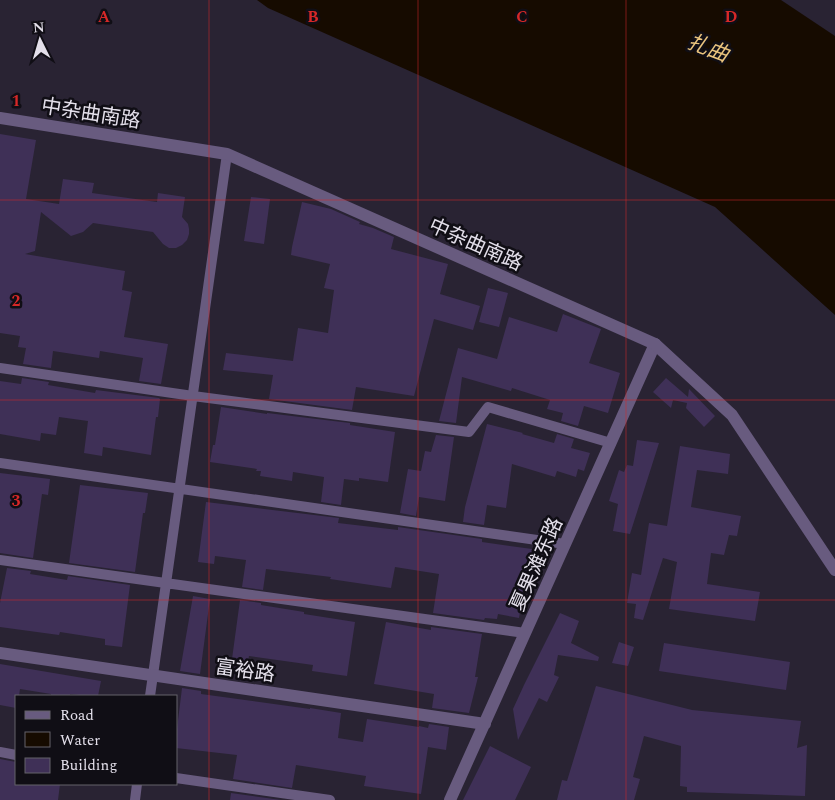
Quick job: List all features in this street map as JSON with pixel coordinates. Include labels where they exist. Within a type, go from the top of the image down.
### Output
[{"type":"street","name":"中杂曲南路","points":[[0,118],[227,154],[655,344],[732,415],[835,570]]},
{"type":"street","name":"夏果滩东路","points":[[450,800],[655,344]]},
{"type":"street","name":"富裕路","points":[[0,654],[485,724]]},
{"type":"lane","points":[[150,695],[227,154]]},
{"type":"lane","points":[[0,368],[193,396],[469,432],[488,407],[610,443]]},
{"type":"lane","points":[[0,463],[566,544]]},
{"type":"lane","points":[[0,560],[526,633]]},
{"type":"lane","points":[[0,752],[15,755]]},
{"type":"lane","points":[[178,778],[330,800]]},
{"type":"lane","points":[[135,800],[137,785]]},
{"type":"water","name":"扎曲","points":[[257,0],[781,0],[835,36],[835,315],[715,207],[268,8]]},
{"type":"building","points":[[0,134],[36,140],[26,199],[59,204],[63,179],[94,183],[92,193],[157,202],[158,193],[185,197],[182,217],[188,224],[189,234],[187,240],[176,248],[169,248],[163,244],[153,232],[93,223],[83,232],[71,236],[41,212],[35,251],[25,254],[125,271],[122,290],[132,292],[124,337],[168,344],[161,384],[139,381],[143,358],[100,351],[99,358],[53,351],[51,368],[23,364],[26,348],[18,347],[20,336],[0,333]]},
{"type":"building","points":[[251,197],[270,199],[264,244],[244,241]]},
{"type":"building","points":[[302,202],[331,209],[360,222],[359,224],[394,237],[391,249],[448,264],[440,294],[480,306],[473,330],[434,319],[414,396],[356,387],[352,410],[269,399],[273,375],[223,370],[226,353],[293,361],[298,328],[328,333],[334,290],[324,288],[330,264],[291,255]]},
{"type":"building","points":[[488,288],[508,293],[499,327],[479,322]]},
{"type":"building","points":[[563,314],[601,329],[589,363],[620,373],[608,413],[584,406],[578,426],[561,421],[563,413],[547,409],[550,400],[512,388],[511,391],[462,377],[456,423],[439,421],[458,348],[497,359],[509,317],[557,332]]},
{"type":"building","points":[[22,378],[49,382],[48,385],[95,393],[96,390],[159,398],[158,417],[156,417],[151,455],[103,447],[102,456],[84,453],[88,421],[59,417],[56,435],[41,433],[40,441],[0,434],[0,381],[21,384]]},
{"type":"building","points":[[666,378],[688,397],[689,389],[715,416],[704,427],[686,408],[687,403],[673,400],[671,408],[653,392]]},
{"type":"building","points":[[221,407],[350,423],[350,425],[395,432],[388,482],[359,478],[359,481],[344,479],[341,505],[321,502],[324,477],[293,472],[292,481],[260,476],[261,471],[256,471],[257,469],[210,462],[213,445],[215,445]]},
{"type":"building","points":[[487,424],[554,443],[557,434],[574,439],[571,448],[590,453],[584,471],[578,469],[576,477],[557,471],[555,477],[512,464],[506,508],[487,505],[484,525],[463,522],[465,507]]},
{"type":"building","points":[[436,435],[454,437],[445,501],[419,497],[416,516],[400,513],[408,469],[421,471],[425,451],[431,452]]},
{"type":"building","points":[[637,440],[659,443],[630,534],[613,531],[618,504],[609,501],[619,470],[624,472],[627,465],[633,466]]},
{"type":"building","points":[[680,446],[730,454],[728,474],[697,470],[691,507],[741,516],[737,536],[729,535],[724,555],[711,553],[707,584],[760,592],[755,621],[669,609],[677,562],[663,558],[643,620],[634,618],[636,604],[627,603],[632,573],[641,575],[649,523],[667,526]]},
{"type":"building","points":[[0,473],[50,479],[48,495],[42,494],[33,558],[0,553]]},
{"type":"building","points":[[80,485],[148,493],[145,513],[143,513],[135,572],[69,563]]},
{"type":"building","points":[[206,502],[339,518],[338,523],[398,530],[398,527],[482,539],[482,542],[532,549],[519,618],[498,614],[497,619],[485,618],[484,620],[433,613],[439,574],[395,567],[391,588],[330,579],[331,577],[266,569],[263,590],[242,587],[246,560],[215,556],[214,564],[198,562]]},
{"type":"building","points":[[7,568],[31,571],[30,574],[67,580],[68,576],[130,585],[122,647],[105,645],[105,639],[60,632],[59,635],[0,627],[0,603]]},
{"type":"building","points":[[193,596],[210,599],[200,674],[180,671]]},
{"type":"building","points":[[240,600],[304,612],[304,614],[355,622],[347,676],[312,671],[313,665],[249,656],[248,662],[232,659]]},
{"type":"building","points":[[560,613],[579,621],[571,643],[599,657],[598,661],[558,655],[554,675],[559,677],[547,702],[539,698],[518,740],[513,709]]},
{"type":"building","points":[[386,622],[431,630],[431,627],[482,634],[475,677],[478,677],[469,713],[432,708],[434,694],[374,684]]},
{"type":"building","points":[[619,642],[634,647],[628,666],[612,663]]},
{"type":"building","points":[[664,643],[790,662],[786,690],[659,671]]},
{"type":"building","points":[[0,664],[101,681],[98,695],[51,695],[20,689],[19,695],[15,695],[15,708],[0,705]]},
{"type":"building","points":[[596,686],[692,710],[801,721],[797,748],[807,745],[805,796],[687,792],[687,787],[680,786],[681,746],[644,736],[633,777],[640,779],[634,800],[557,800],[562,780],[567,781]]},
{"type":"building","points":[[182,688],[201,691],[201,694],[341,713],[338,738],[363,742],[367,719],[428,728],[429,724],[449,727],[446,750],[428,747],[421,794],[364,786],[366,776],[296,765],[292,788],[233,779],[237,755],[178,748],[178,721]]},
{"type":"building","points":[[490,746],[531,767],[515,800],[463,800]]},
{"type":"building","points":[[0,759],[15,762],[15,785],[60,785],[58,800],[0,800]]},
{"type":"building","points":[[231,793],[281,800],[230,800]]}]
